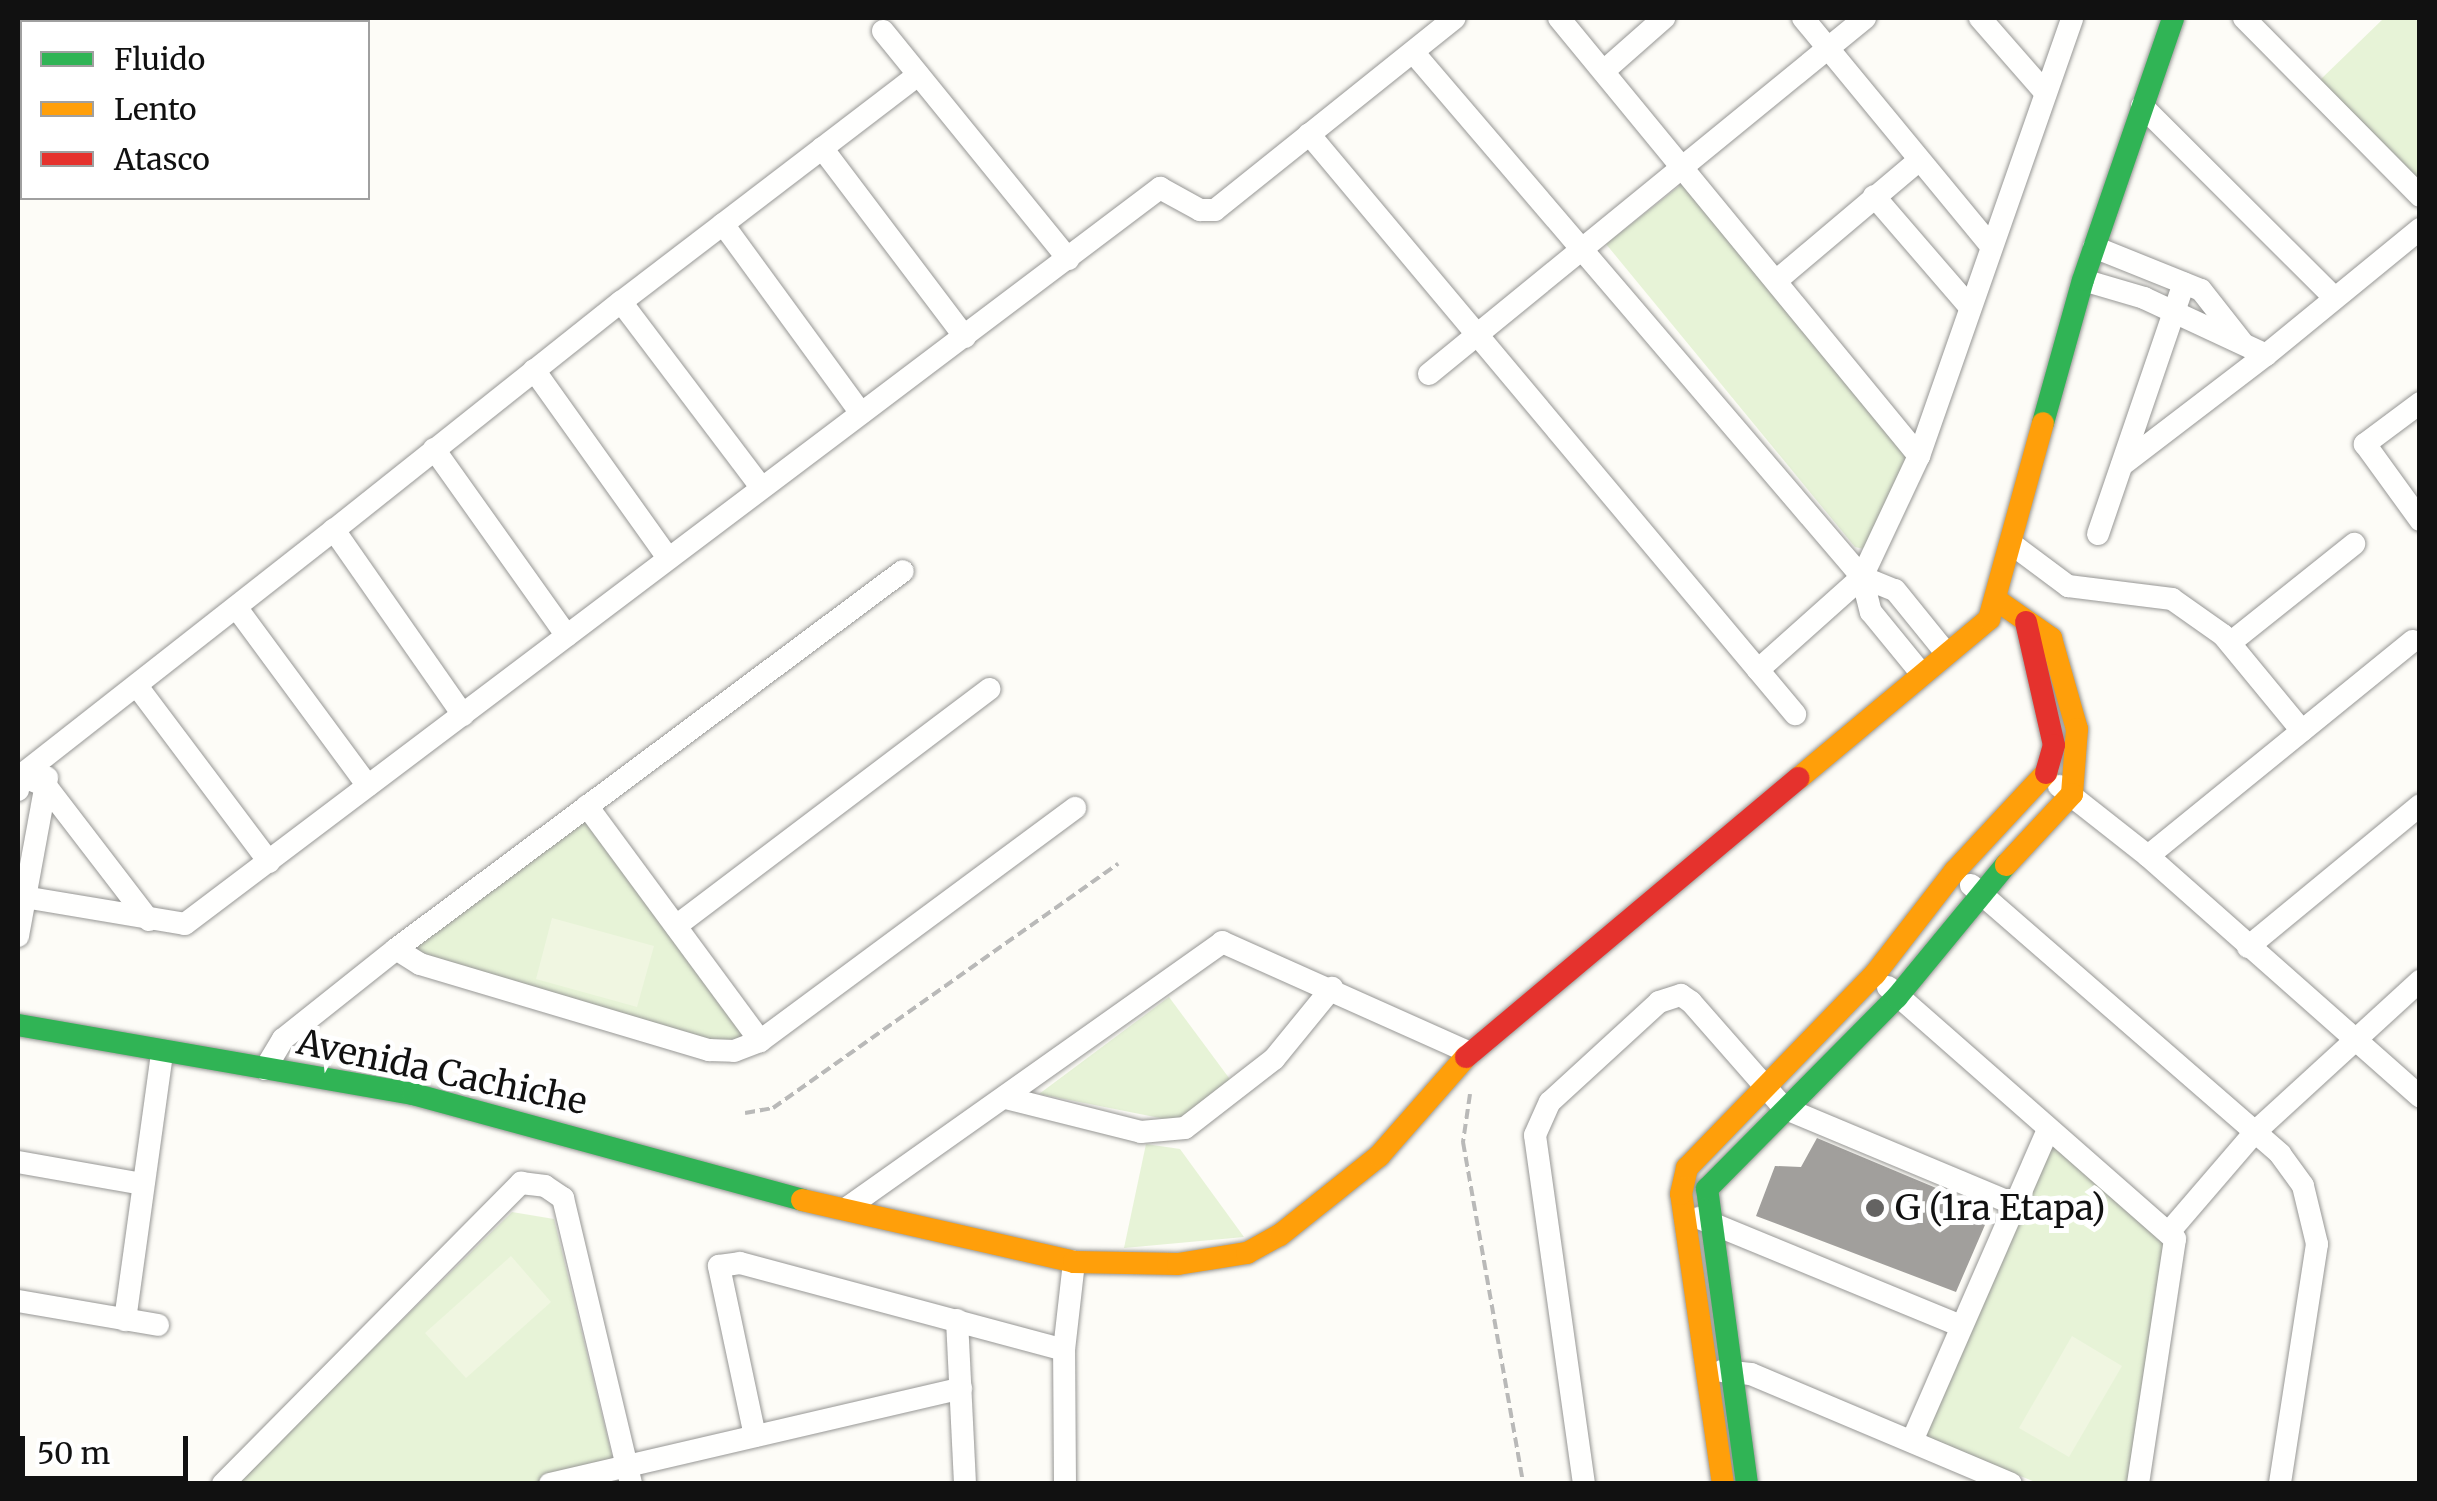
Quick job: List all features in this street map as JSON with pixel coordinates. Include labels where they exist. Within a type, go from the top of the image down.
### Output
[{"type":"street","points":[[21,896],[185,924],[1160,188],[1200,210],[1214,210],[1455,18]]},
{"type":"street","points":[[1559,18],[1919,456]]},
{"type":"street","points":[[1604,70],[1664,18]]},
{"type":"street","points":[[1803,18],[1990,245]]},
{"type":"street","points":[[1429,374],[1865,18]]},
{"type":"street","points":[[1980,18],[2044,92]]},
{"type":"street","points":[[1758,670],[1862,578],[1919,456],[1968,305],[2072,18]]},
{"type":"street","points":[[1723,1484],[1704,1371],[1696,1218],[1707,1189],[1897,996],[1980,893],[2072,794],[2080,757],[2073,696],[2051,638],[1998,601],[2083,280],[2173,18]]},
{"type":"street","points":[[2244,18],[2420,196]]},
{"type":"street","points":[[883,31],[1068,259]]},
{"type":"street","points":[[1412,52],[1579,252],[1862,578],[1871,612],[1921,674]]},
{"type":"street","points":[[18,780],[534,370],[918,74]]},
{"type":"street","points":[[2142,106],[2335,298]]},
{"type":"street","points":[[1309,134],[1795,714]]},
{"type":"street","points":[[822,148],[965,337]]},
{"type":"street","points":[[1776,280],[1919,160]]},
{"type":"street","points":[[1874,196],[1968,305]]},
{"type":"street","points":[[723,224],[861,413]]},
{"type":"street","points":[[2122,465],[2420,229]]},
{"type":"street","points":[[2094,247],[2184,283],[2226,314],[2241,341]]},
{"type":"street","points":[[2083,280],[2174,311],[2266,354]]},
{"type":"street","points":[[2098,534],[2184,283]]},
{"type":"street","points":[[621,302],[761,487]]},
{"type":"street","points":[[534,370],[668,558]]},
{"type":"street","points":[[2420,403],[2365,444],[2420,520]]},
{"type":"street","points":[[434,450],[567,636]]},
{"type":"street","points":[[334,530],[463,715]]},
{"type":"street","points":[[2230,643],[2354,544]]},
{"type":"street","points":[[2012,545],[2068,586],[2172,599],[2230,643],[2302,731]]},
{"type":"street","points":[[265,1069],[283,1039],[396,949],[903,571]]},
{"type":"street","points":[[1862,578],[1896,590],[1946,652]]},
{"type":"street","name":"Avenida Cachiche","points":[[18,1025],[162,1056],[412,1094],[560,1130],[739,1186],[1074,1262],[1178,1264],[1247,1253],[1280,1235],[1379,1156],[1470,1054],[1989,619],[1998,601]]},
{"type":"street","points":[[236,608],[368,786]]},
{"type":"street","points":[[1747,1484],[1731,1370],[1687,1168],[1876,974],[1955,871],[2045,778],[2054,745],[2026,622]]},
{"type":"street","points":[[2148,856],[2414,641]]},
{"type":"street","points":[[136,686],[269,862]]},
{"type":"street","points":[[676,926],[989,689]]},
{"type":"street","points":[[18,936],[21,896],[53,750]]},
{"type":"street","points":[[2045,778],[2072,794],[2148,856],[2420,1097]]},
{"type":"street","points":[[18,780],[46,786],[149,920]]},
{"type":"street","points":[[2248,948],[2420,804]]},
{"type":"street","points":[[587,806],[760,1041]]},
{"type":"street","points":[[396,949],[420,964],[709,1050],[734,1051],[760,1041],[1075,808]]},
{"type":"street","points":[[1955,871],[2255,1132],[2303,1186],[2317,1244],[2280,1484]]},
{"type":"street","points":[[846,1208],[1222,942],[1332,988],[1470,1054]]},
{"type":"street","points":[[1876,974],[2048,1130],[2169,1232],[2177,1248],[2138,1484]]},
{"type":"street","points":[[2169,1232],[2255,1132],[2355,1036],[2420,981]]},
{"type":"street","points":[[1006,1098],[1142,1132],[1185,1128],[1274,1058],[1332,988]]},
{"type":"street","points":[[1584,1484],[1537,1149],[1542,1111],[1670,996],[1681,995],[1700,1010],[1784,1108],[2011,1203]]},
{"type":"street","points":[[125,1320],[162,1056]]},
{"type":"street","points":[[1912,1441],[2011,1203],[2048,1130]]},
{"type":"street","points":[[18,1162],[143,1184]]},
{"type":"street","points":[[223,1484],[522,1184],[545,1186],[563,1198],[628,1474]]},
{"type":"street","points":[[1696,1218],[1958,1325]]},
{"type":"street","points":[[1065,1484],[1064,1350],[1074,1262]]},
{"type":"street","points":[[755,1436],[718,1287],[719,1266],[740,1264],[1064,1350]]},
{"type":"street","points":[[18,1301],[158,1325]]},
{"type":"street","points":[[957,1320],[965,1484]]},
{"type":"street","points":[[1704,1371],[1731,1370],[2011,1484]]},
{"type":"street","points":[[550,1484],[628,1474],[755,1436],[961,1388]]},
{"type":"path","points":[[746,1113],[773,1108],[1118,864]]},
{"type":"path","points":[[1471,1092],[1463,1142],[1523,1484]]},
{"type":"green space","points":[[2384,18],[2419,18],[2419,180],[2320,80]]},
{"type":"green space","points":[[1697,172],[1919,446],[1868,550],[1855,547],[1606,244]]},
{"type":"green space","points":[[584,819],[745,1028],[741,1039],[710,1041],[422,957],[416,945]]},
{"type":"green space","points":[[552,918],[654,946],[637,1007],[536,979]]},
{"type":"green space","points":[[1169,997],[1232,1082],[1175,1121],[1039,1094]]},
{"type":"green space","points":[[2048,1140],[2172,1244],[2133,1483],[2038,1483],[1923,1437]]},
{"type":"green space","points":[[1146,1144],[1180,1149],[1244,1237],[1124,1248]]},
{"type":"green space","points":[[512,1212],[554,1219],[614,1464],[529,1484],[235,1484]]},
{"type":"green space","points":[[511,1256],[551,1302],[466,1378],[425,1333]]},
{"type":"green space","points":[[2072,1336],[2122,1366],[2069,1457],[2019,1428]]},
{"type":"building","name":"G (1ra Etapa)","points":[[1817,1138],[1991,1211],[1956,1292],[1756,1216],[1775,1166],[1801,1167]]},
{"type":"traffic: fast","points":[[2043,423],[2083,280],[2173,18]]},
{"type":"traffic: fast","points":[[1747,1484],[1707,1189],[1897,997],[2006,865]]},
{"type":"traffic: fast","points":[[18,1025],[413,1094],[802,1200]]},
{"type":"traffic: slow","points":[[1799,778],[1989,619],[2043,423]]},
{"type":"traffic: slow","points":[[1998,601],[2051,638],[2077,729],[2072,794],[2006,865]]},
{"type":"traffic: slow","points":[[1723,1484],[1681,1194],[1687,1168],[1875,974],[1955,871],[2046,773]]},
{"type":"traffic: slow","points":[[802,1200],[1074,1262],[1178,1264],[1247,1253],[1280,1235],[1379,1156],[1466,1057]]},
{"type":"traffic: jam","points":[[2026,622],[2054,745],[2046,773]]},
{"type":"traffic: jam","points":[[1466,1057],[1799,778]]},
{"type":"place","name":"G (1ra Etapa)","points":[[1875,1208]]}]
